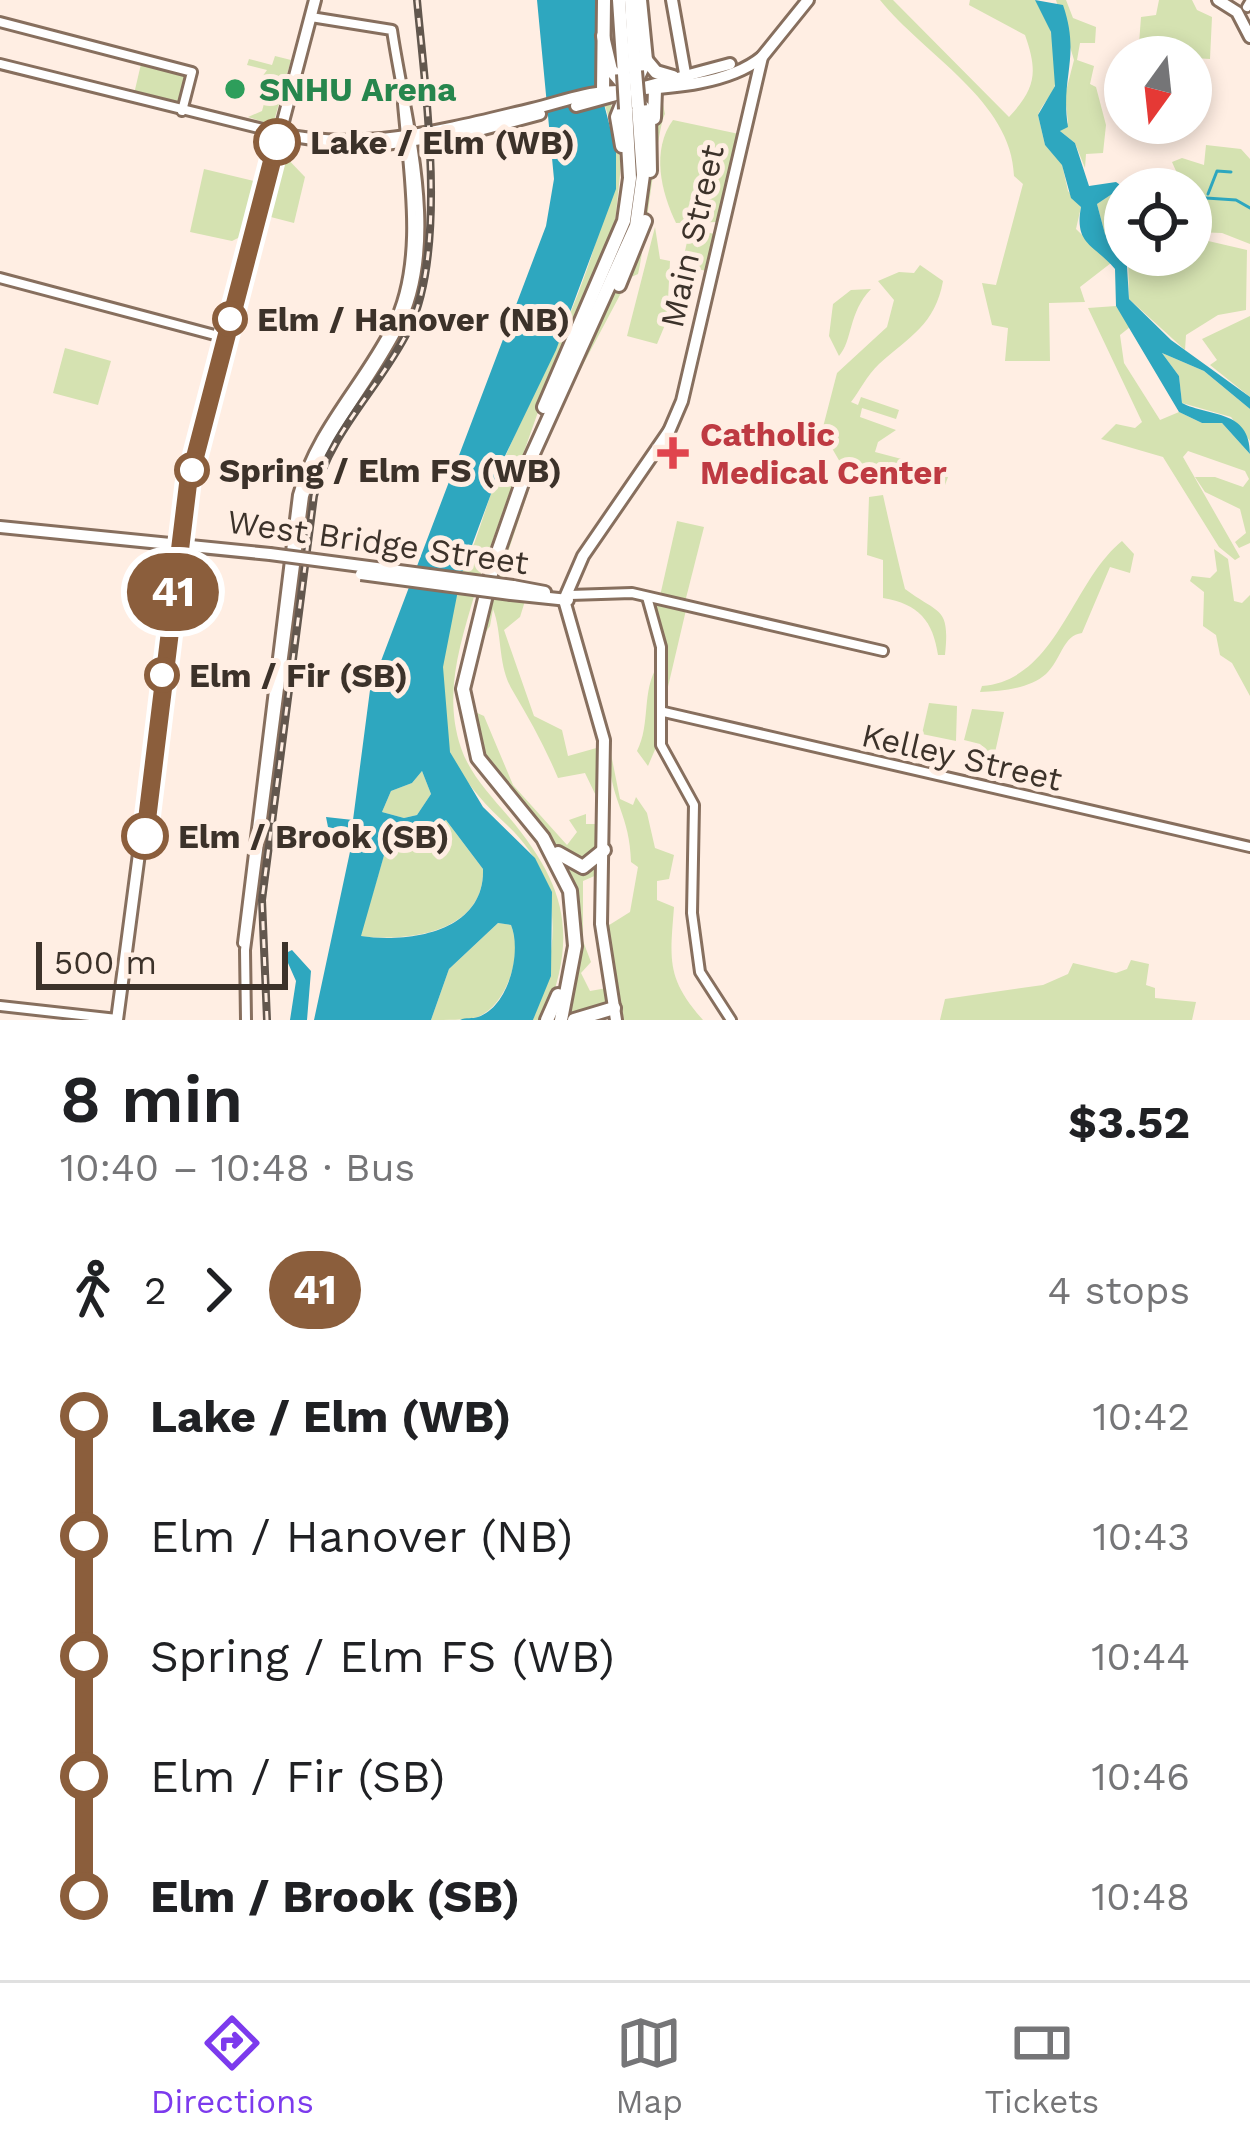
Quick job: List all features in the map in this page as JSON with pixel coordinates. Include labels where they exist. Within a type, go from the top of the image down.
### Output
[{"type":"highway","points":[[604,0],[603,36],[611,70],[651,143]]},
{"type":"highway","points":[[620,0],[629,72]]},
{"type":"highway","points":[[554,1020],[568,932],[560,886],[544,854],[473,764],[456,695],[490,557],[566,354],[626,213],[625,98],[635,0]]},
{"type":"highway","points":[[635,0],[646,60],[656,72],[685,78]]},
{"type":"highway","points":[[554,1020],[575,922],[564,876],[543,838],[478,758],[463,689],[503,535],[563,386],[636,226],[643,175],[625,98],[603,36]]},
{"type":"highway","points":[[625,98],[646,60]]},
{"type":"highway","points":[[563,386],[637,247],[648,199],[651,143],[646,106],[625,98]]},
{"type":"highway","points":[[543,838],[579,867],[594,863],[604,850]]},
{"type":"highway","points":[[586,1019],[615,1014]]},
{"type":"main road","points":[[133,1020],[118,1020],[188,483],[315,0]]},
{"type":"main road","points":[[672,0],[673,30],[685,78]]},
{"type":"main road","points":[[685,78],[742,68],[762,57],[808,0]]},
{"type":"main road","points":[[1219,0],[1245,7],[1250,37]]},
{"type":"main road","points":[[279,135],[341,148],[625,98],[762,57]]},
{"type":"main road","name":"Main Street","points":[[602,532],[670,429],[762,57]]},
{"type":"main road","points":[[742,68],[756,80]]},
{"type":"main road","name":"West Bridge Street","points":[[0,527],[567,597]]},
{"type":"main road","points":[[540,595],[560,586],[602,532]]},
{"type":"main road","points":[[572,634],[567,597],[602,532]]},
{"type":"main road","points":[[564,614],[583,556]]},
{"type":"main road","points":[[540,595],[556,602],[564,614],[604,746],[601,924],[615,1014]]},
{"type":"street","points":[[246,1020],[244,919],[298,494],[322,432],[388,334],[406,290],[409,137],[390,27],[354,27],[311,17]]},
{"type":"street","points":[[0,22],[192,72],[182,111]]},
{"type":"street","points":[[0,64],[279,135]]},
{"type":"street","points":[[0,278],[226,338]]},
{"type":"street","points":[[577,575],[578,589],[647,597],[883,651]]},
{"type":"street","points":[[567,597],[602,594]]},
{"type":"street","points":[[567,597],[647,597]]},
{"type":"street","points":[[623,597],[643,604],[654,621]]},
{"type":"street","points":[[647,597],[664,712],[662,749],[686,782],[694,805],[692,913],[700,972],[731,1020]]},
{"type":"street","name":"Kelley Street","points":[[664,712],[1250,847]]},
{"type":"street","points":[[0,1006],[118,1020]]},
{"type":"green space","points":[[880,0],[893,0],[1009,117],[1032,79],[1025,35],[969,5],[970,0],[1035,0],[1046,18],[1057,67],[1054,88],[1038,115],[1045,145],[1062,164],[1068,191],[1081,207],[1076,229],[1104,256],[1104,268],[1080,287],[1085,302],[1049,303],[1050,361],[1005,361],[1008,328],[992,325],[982,283],[996,285],[1023,184],[1014,176],[998,124],[962,80]]},
{"type":"green space","points":[[1056,0],[1066,0],[1073,18],[1096,27],[1095,43],[1080,43],[1077,60],[1094,66],[1090,84],[1096,87],[1104,117],[1104,144],[1103,153],[1086,154],[1085,168],[1075,143],[1060,131],[1068,123],[1065,95],[1074,60]]},
{"type":"green space","points":[[1159,0],[1192,0],[1197,10],[1212,17],[1211,36],[1140,36],[1141,17],[1156,15]]},
{"type":"green space","points":[[275,56],[291,60],[273,125],[248,117],[262,111],[269,85],[262,77],[267,70],[247,65],[249,59],[272,65]]},
{"type":"green space","points":[[141,64],[186,75],[178,105],[134,94]]},
{"type":"green space","points":[[657,98],[662,99],[665,114],[638,274],[629,278],[550,427],[503,567],[509,583],[493,580],[552,417],[643,235]]},
{"type":"green space","points":[[611,104],[621,165],[615,223],[550,378],[479,579],[460,576],[500,470],[563,331],[598,234],[609,187],[612,144],[605,106]]},
{"type":"green space","points":[[673,120],[739,134],[718,222],[676,223],[660,158]]},
{"type":"green space","points":[[1206,145],[1241,149],[1250,159],[1250,244],[1212,233],[1212,168],[1175,168],[1172,162],[1182,158],[1204,165]]},
{"type":"green space","points":[[280,151],[305,177],[294,223],[263,215]]},
{"type":"green space","points":[[204,169],[258,182],[246,234],[232,241],[190,232]]},
{"type":"green space","points":[[1104,199],[1104,230],[1097,204]]},
{"type":"green space","points":[[655,227],[660,259],[670,261],[667,320],[657,344],[627,336]]},
{"type":"green space","points":[[690,228],[714,234],[706,271],[682,265]]},
{"type":"green space","points":[[1212,242],[1247,250],[1246,310],[1218,315],[1186,335],[1185,350],[1129,299],[1128,276],[1212,276]]},
{"type":"green space","points":[[920,265],[943,281],[934,309],[920,329],[875,368],[851,402],[858,405],[861,397],[899,410],[896,419],[862,408],[860,417],[896,430],[878,442],[875,452],[913,462],[916,470],[948,477],[945,485],[840,462],[822,431],[837,373],[887,327],[894,300],[878,281],[899,272],[914,273]]},
{"type":"green space","points":[[871,289],[858,307],[839,356],[829,336],[833,304],[851,290]]},
{"type":"green space","points":[[1116,306],[1130,327],[1120,335],[1124,363],[1160,420],[1179,412],[1202,423],[1222,423],[1250,454],[1250,543],[1239,548],[1235,542],[1246,533],[1240,509],[1205,492],[1195,477],[1215,477],[1243,487],[1249,479],[1245,471],[1188,451],[1183,457],[1240,557],[1235,560],[1219,547],[1163,457],[1101,439],[1116,424],[1135,428],[1142,422],[1088,308]]},
{"type":"green space","points":[[1250,316],[1250,397],[1210,365],[1217,360],[1202,339]]},
{"type":"green space","points":[[65,348],[111,361],[98,405],[53,393]]},
{"type":"green space","points":[[1162,353],[1204,371],[1250,409],[1250,441],[1231,417],[1182,403],[1179,376]]},
{"type":"green space","points":[[883,495],[905,589],[944,619],[945,655],[938,655],[922,616],[883,598],[883,560],[867,555],[869,497]]},
{"type":"green space","points":[[677,521],[704,527],[685,602],[660,596]]},
{"type":"green space","points":[[1122,541],[1134,554],[1130,573],[1110,567],[1082,633],[1070,638],[1046,674],[1023,686],[980,692],[982,686],[1007,680],[1028,666],[1046,648],[1105,558]]},
{"type":"green space","points":[[1214,549],[1228,559],[1234,601],[1242,603],[1250,595],[1250,696],[1232,663],[1220,655],[1216,635],[1203,626],[1204,592],[1190,581],[1192,576],[1210,578],[1217,571]]},
{"type":"green space","points":[[457,590],[475,593],[454,689],[461,748],[475,775],[543,865],[561,912],[561,962],[544,1020],[533,1020],[552,942],[552,917],[540,869],[469,784],[444,736],[441,672]]},
{"type":"green space","points":[[489,596],[525,601],[520,617],[504,630],[534,716],[562,730],[568,756],[600,747],[598,800],[585,773],[558,778],[509,683],[493,609],[490,626],[475,648]]},
{"type":"green space","points":[[651,602],[686,610],[667,691],[663,644]]},
{"type":"green space","points":[[658,665],[657,745],[648,766],[637,751]]},
{"type":"green space","points":[[929,703],[957,706],[956,741],[922,734]]},
{"type":"green space","points":[[466,708],[484,716],[513,785],[567,845],[577,832],[569,820],[586,814],[586,824],[601,824],[601,847],[591,862],[568,860],[489,769]]},
{"type":"green space","points":[[972,709],[1004,712],[994,757],[980,744],[964,740]]},
{"type":"green space","points":[[610,749],[620,799],[633,805],[636,797],[647,813],[655,848],[674,855],[669,879],[657,881],[657,900],[674,907],[673,968],[682,992],[703,1020],[621,1020],[606,927],[630,912],[638,867],[631,862],[612,780]]},
{"type":"green space","points":[[422,771],[431,794],[417,815],[404,818],[382,812],[391,791],[412,783]]},
{"type":"green space","points":[[446,820],[483,869],[480,891],[471,907],[440,929],[399,937],[360,936],[385,852]]},
{"type":"green space","points":[[559,857],[565,863],[600,860],[599,874],[583,881],[583,941],[591,962],[581,973],[590,991],[607,988],[609,1004],[570,1020],[565,1020],[576,957],[576,917]]},
{"type":"green space","points":[[498,923],[511,925],[514,936],[514,963],[505,990],[478,1017],[431,1020],[449,969]]},
{"type":"green space","points":[[1131,960],[1149,964],[1146,985],[1155,988],[1155,998],[1196,1002],[1192,1020],[940,1020],[945,999],[1043,985],[1068,974],[1073,963],[1116,973],[1127,969]]},
{"type":"water","points":[[537,0],[598,0],[599,85],[616,150],[616,189],[556,350],[505,456],[461,575],[443,667],[450,752],[483,807],[535,858],[552,892],[551,976],[533,1020],[460,1020],[489,1011],[505,990],[514,963],[514,936],[511,925],[498,923],[449,969],[431,1020],[314,1020],[354,833],[328,827],[326,817],[353,820],[370,690],[546,226],[554,179]],"holes":[[[422,771],[431,794],[417,815],[404,818],[382,812],[391,791],[412,783]],[[446,820],[483,869],[480,891],[471,907],[457,920],[420,935],[361,936],[385,852]]]},
{"type":"water","points":[[1035,0],[1063,5],[1068,23],[1068,127],[1060,131],[1075,143],[1089,186],[1104,184],[1104,199],[1097,204],[1104,258],[1083,237],[1081,207],[1071,198],[1062,165],[1045,145],[1038,115],[1055,86],[1051,32]]},
{"type":"water","points":[[1115,276],[1128,276],[1129,299],[1171,340],[1250,397],[1250,409],[1204,371],[1162,353],[1179,376],[1182,403],[1236,422],[1248,439],[1250,454],[1222,423],[1202,423],[1179,412],[1116,306]]},
{"type":"water","points":[[292,950],[311,971],[307,1020],[290,1020],[296,981],[284,954]]},
{"type":"waterway","points":[[1212,184],[1217,171],[1231,172]]},
{"type":"waterway","points":[[1212,198],[1236,200],[1250,208]]},
{"type":"railway","points":[[267,1020],[262,900],[314,496],[343,430],[409,329],[428,256],[431,168],[417,0]]},
{"type":"bus line","name":"41","points":[[145,836],[141,836],[188,484],[277,142]]},
{"type":"place","name":"SNHU Arena","points":[[235,89]]},
{"type":"place","name":"Lake / Elm (WB)","points":[[277,142]]},
{"type":"place","name":"Elm / Hanover (NB)","points":[[230,319]]},
{"type":"place","name":"Catholic Medical Center","points":[[673,453]]},
{"type":"place","name":"Spring / Elm FS (WB)","points":[[192,470]]},
{"type":"place","name":"Elm / Fir (SB)","points":[[162,675]]},
{"type":"place","name":"Elm / Brook (SB)","points":[[145,836]]}]
